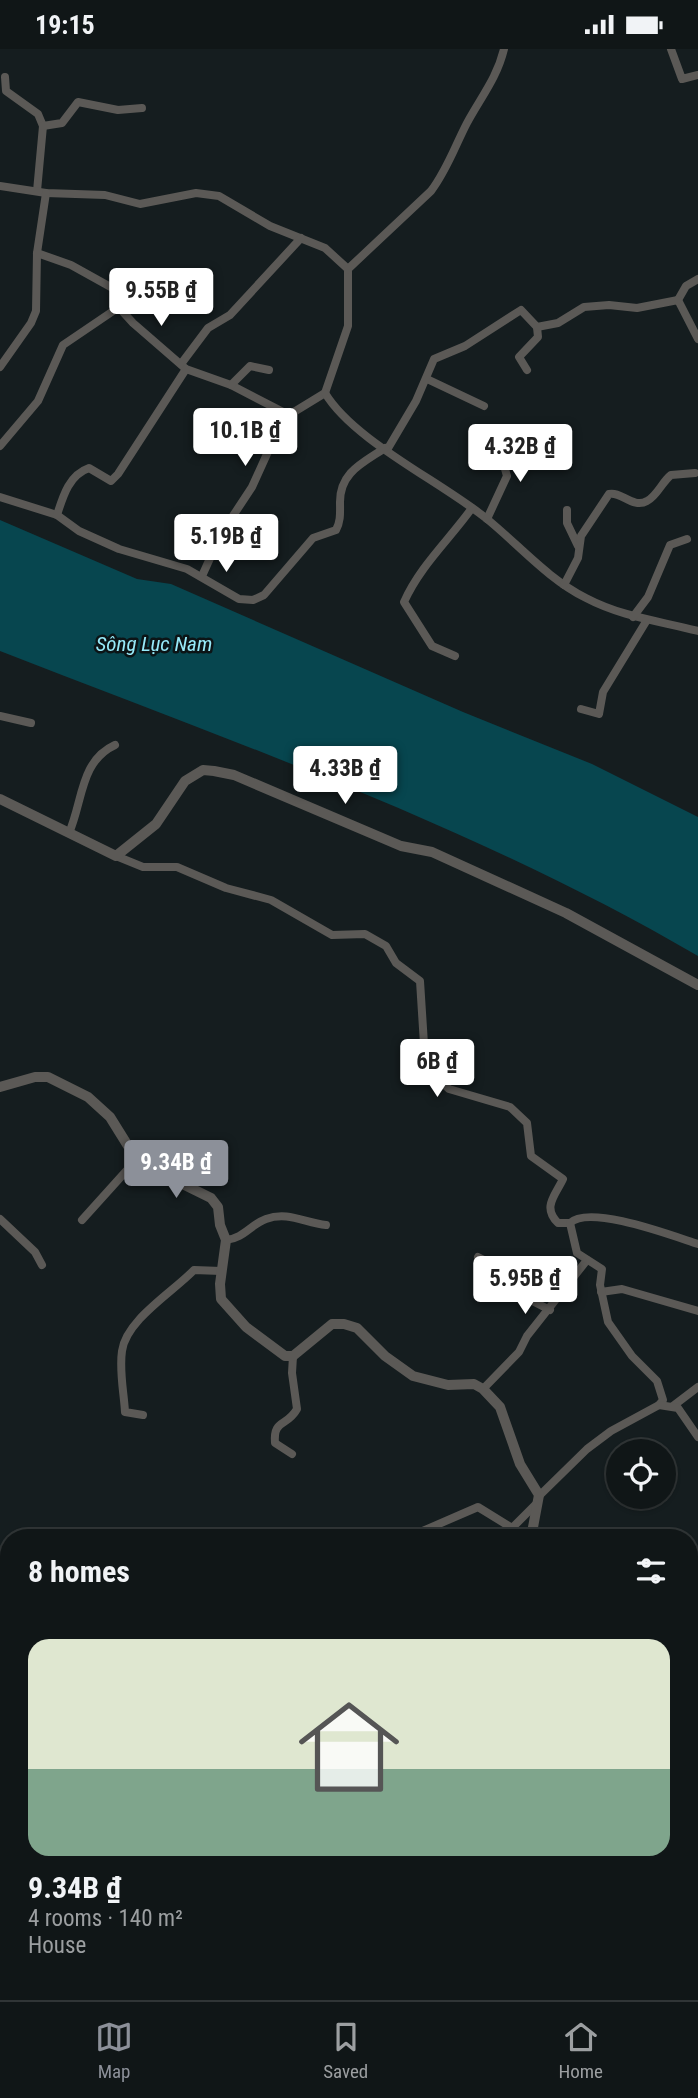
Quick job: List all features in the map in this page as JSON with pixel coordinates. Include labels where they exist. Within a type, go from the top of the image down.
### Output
[{"type":"street","points":[[202,576],[221,534],[252,487],[265,454],[289,415],[325,393],[348,326],[348,269],[431,191],[441,177],[471,116],[496,78],[504,49]]},
{"type":"street","points":[[671,49],[682,79],[698,75]]},
{"type":"street","points":[[0,367],[34,318],[42,192],[43,126],[38,114],[6,91],[5,77]]},
{"type":"street","points":[[43,126],[62,123],[78,102],[118,110],[142,108]]},
{"type":"street","points":[[0,186],[42,192],[106,195],[140,204],[195,193],[219,196],[270,226],[325,248],[348,269]]},
{"type":"street","points":[[57,515],[64,493],[80,472],[89,468],[111,481],[118,474],[208,328],[230,314],[301,238]]},
{"type":"street","points":[[37,253],[72,265],[116,290],[133,323],[183,367],[231,385],[289,415]]},
{"type":"street","points":[[537,327],[558,323],[584,307],[610,305],[637,308],[678,300],[686,286],[698,279]]},
{"type":"street","points":[[678,300],[698,339]]},
{"type":"street","points":[[0,446],[38,401],[68,339],[122,305]]},
{"type":"street","points":[[0,497],[57,515],[89,537],[119,549],[172,563],[202,576],[239,599],[259,599],[313,538],[336,530],[340,522],[343,481],[351,471],[386,449],[427,379],[429,366],[439,355],[465,346],[521,310],[537,327],[538,337],[519,357],[527,370]]},
{"type":"street","points":[[231,385],[250,366],[269,370]]},
{"type":"street","points":[[427,379],[484,406]]},
{"type":"street","points":[[325,393],[345,421],[487,519],[564,585],[602,606],[633,617],[698,631]]},
{"type":"street","points":[[487,519],[507,476],[498,445]]},
{"type":"street","points":[[564,585],[585,529],[611,492],[636,503],[647,502],[671,475],[695,473]]},
{"type":"street","points":[[455,656],[432,646],[404,602],[433,553],[453,534],[472,508]]},
{"type":"street","points":[[567,510],[567,523],[580,548]]},
{"type":"street","points":[[633,617],[648,597],[670,545],[687,539]]},
{"type":"street","points":[[581,709],[599,714],[603,692],[647,620]]},
{"type":"street","points":[[0,716],[31,723]]},
{"type":"street","points":[[69,832],[80,802],[85,775],[107,749],[116,745]]},
{"type":"street","points":[[116,856],[156,824],[185,781],[203,770],[234,775],[401,846],[432,852],[566,913],[698,985]]},
{"type":"street","points":[[0,799],[143,867],[187,870],[226,888],[271,900],[332,935],[365,934],[386,946],[396,963],[420,982],[425,1060],[435,1076],[449,1089],[510,1107],[527,1123],[531,1156],[563,1179],[549,1204],[550,1213],[558,1223],[570,1223],[583,1216],[603,1218],[698,1244]]},
{"type":"street","points":[[0,1087],[35,1077],[48,1077],[80,1092],[110,1117],[138,1163],[211,1198],[218,1207],[220,1225],[226,1240],[220,1294],[226,1307],[246,1327],[285,1356],[293,1356],[318,1333],[332,1325],[344,1324],[357,1328],[385,1356],[413,1376],[447,1385],[474,1384],[483,1389],[500,1407],[520,1464],[537,1500],[532,1529]]},
{"type":"street","points":[[82,1220],[128,1169],[128,1150]]},
{"type":"street","points":[[226,1240],[244,1236],[262,1221],[279,1216],[326,1225]]},
{"type":"street","points":[[0,1219],[35,1252],[42,1265]]},
{"type":"street","points":[[427,1529],[478,1507],[512,1528],[595,1442],[659,1405],[663,1400],[657,1381],[632,1356],[608,1322],[601,1292],[603,1269],[575,1249],[570,1223]]},
{"type":"street","points":[[478,1257],[488,1262],[507,1289],[550,1310]]},
{"type":"street","points":[[483,1389],[519,1352],[587,1260]]},
{"type":"street","points":[[143,1415],[125,1412],[121,1352],[130,1331],[142,1316],[166,1299],[194,1270],[221,1271]]},
{"type":"street","points":[[601,1292],[622,1289],[698,1311]]},
{"type":"street","points":[[292,1454],[277,1446],[275,1431],[277,1426],[290,1419],[297,1409],[292,1373],[293,1356]]},
{"type":"street","points":[[673,1406],[698,1387]]},
{"type":"street","points":[[659,1405],[673,1406],[682,1412],[698,1437]]},
{"type":"water","name":"Sông Lục Nam","points":[[0,520],[137,579],[171,584],[463,712],[592,764],[698,817],[698,956],[530,867],[443,828],[267,754],[0,651]]}]
